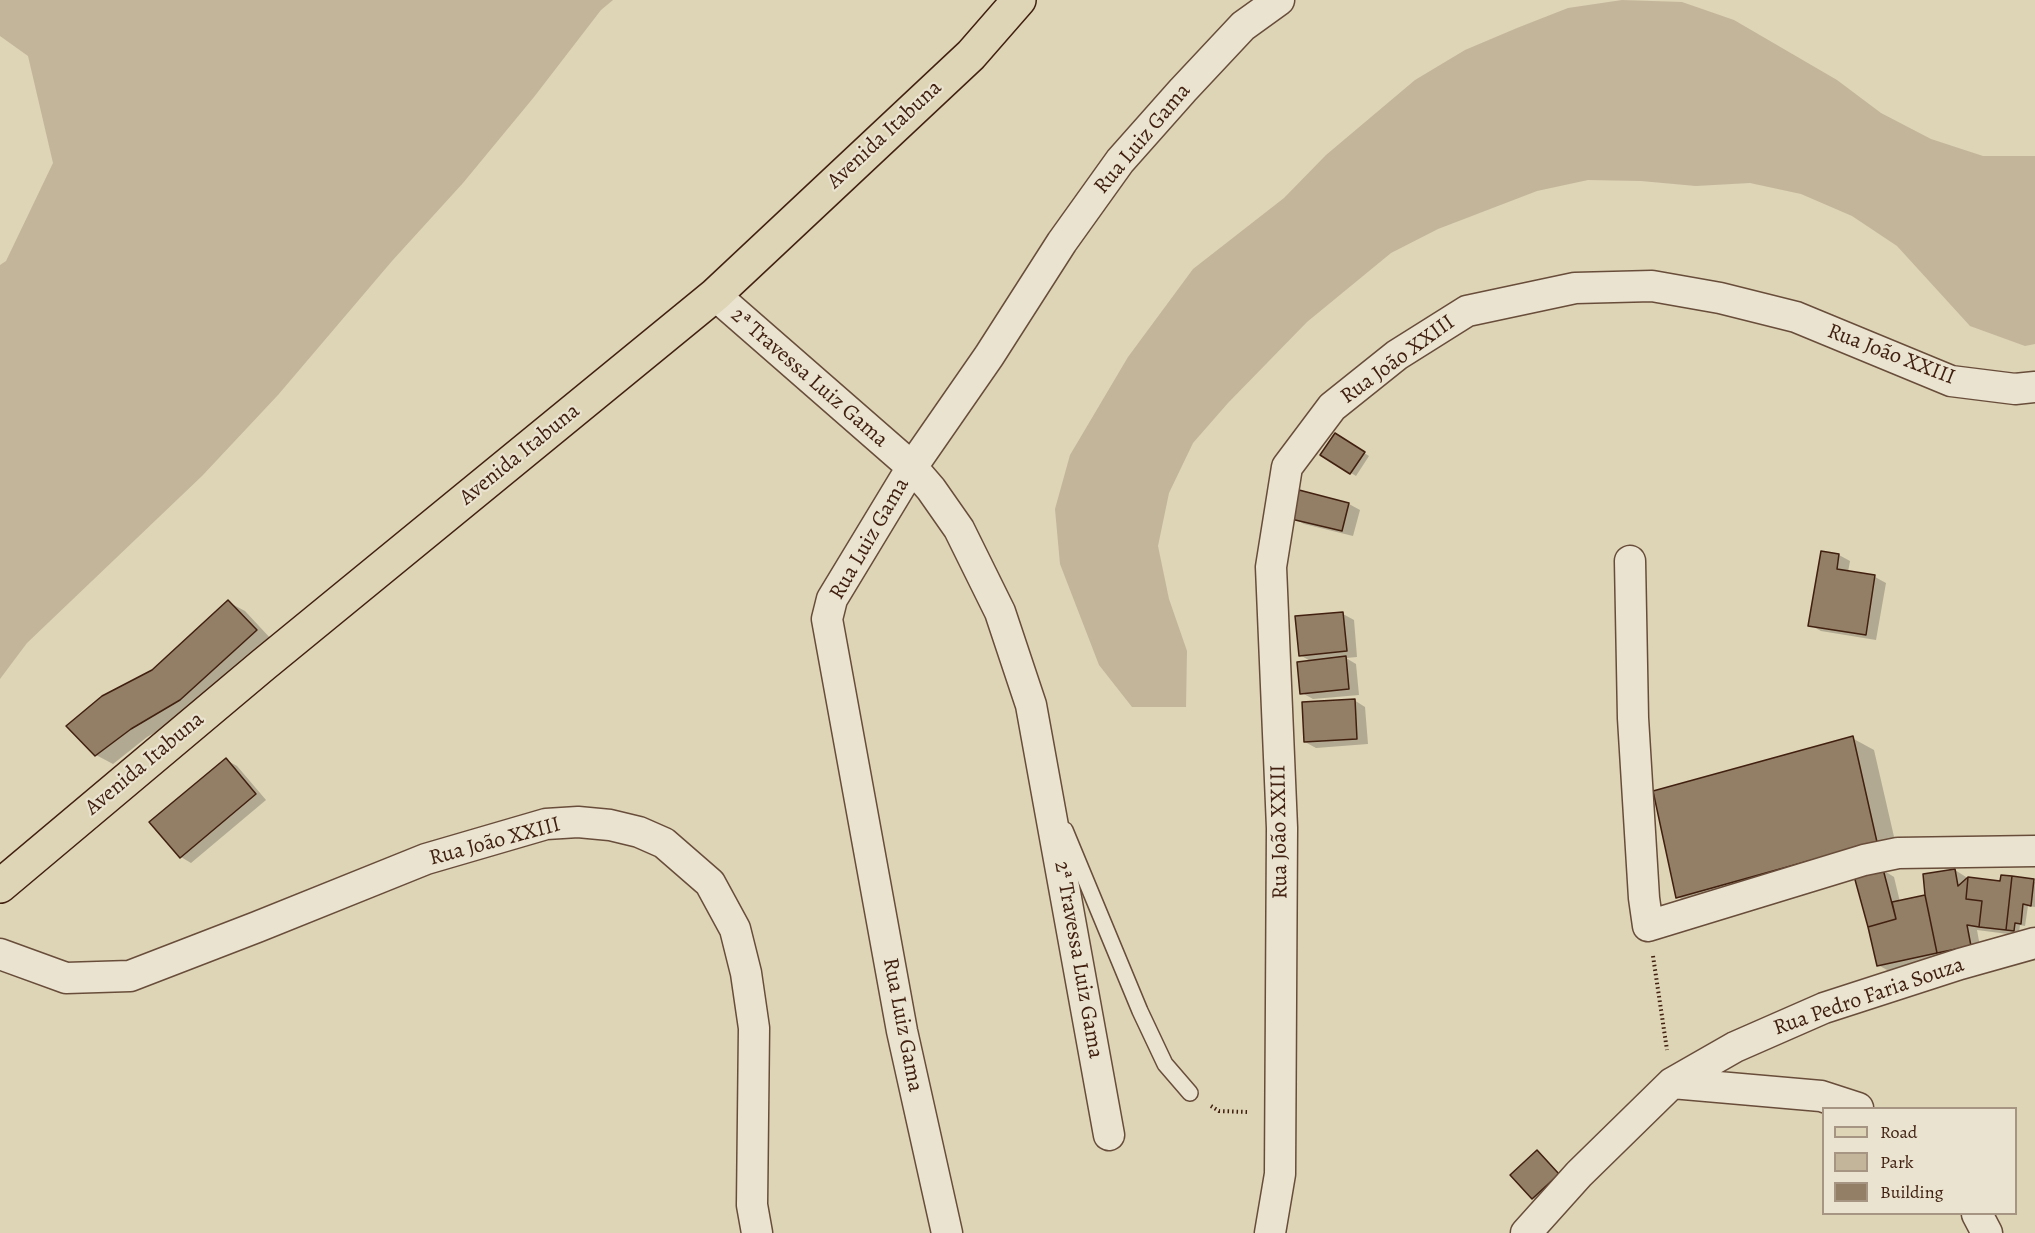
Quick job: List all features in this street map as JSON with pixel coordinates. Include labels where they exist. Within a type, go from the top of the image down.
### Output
[{"type":"main road","name":"Avenida Itabuna","points":[[0,886],[264,665],[715,294],[972,55],[1019,0]]},
{"type":"street","name":"Rua Luiz Gama","points":[[947,1233],[902,1031],[827,619],[831,599],[912,467],[1062,242],[1120,161],[1243,26],[1279,0]]},
{"type":"street","name":"Rua João XXIII","points":[[1270,1233],[1280,1174],[1282,828],[1272,567],[1287,467],[1332,407],[1397,355],[1467,311],[1575,288],[1608,287],[1652,286],[1720,298],[1796,317],[1952,381],[2015,389],[2035,387]]},
{"type":"street","name":"2ª Travessa Luiz Gama","points":[[715,294],[912,467],[931,489],[959,529],[1000,612],[1031,705],[1109,1135]]},
{"type":"street","points":[[1630,561],[1633,718],[1644,898],[1648,926],[1864,860],[1898,854],[2035,851]]},
{"type":"street","name":"Rua João XXIII","points":[[0,954],[66,978],[130,976],[426,859],[546,824],[578,822],[610,825],[639,832],[664,843],[710,883],[735,929],[746,973],[754,1028],[752,1205],[757,1233]]},
{"type":"street","name":"Rua Pedro Faria Souza","points":[[1526,1233],[1579,1174],[1672,1083],[1735,1047],[1824,1008],[1960,964],[2035,943]]},
{"type":"street","points":[[1672,1083],[1821,1096],[1855,1107]]},
{"type":"street","points":[[1978,1215],[1987,1233]]},
{"type":"lane","name":"2ª Travessa Luiz Gama","points":[[1047,785],[1140,1011],[1165,1064],[1190,1093]]},
{"type":"path","points":[[1648,926],[1672,1083]]},
{"type":"path","points":[[1190,1093],[1219,1111],[1281,1113]]},
{"type":"green space","points":[[0,0],[613,0],[601,10],[534,97],[463,183],[392,261],[278,395],[202,476],[27,643],[0,679],[0,265],[6,261],[53,163],[28,56],[0,36]]},
{"type":"green space","points":[[1622,0],[1682,2],[1734,20],[1837,80],[1881,113],[1931,139],[1983,156],[2035,156],[2035,344],[2025,346],[1970,326],[1897,246],[1852,216],[1801,194],[1750,183],[1696,186],[1641,181],[1588,180],[1537,191],[1438,229],[1391,253],[1307,322],[1228,403],[1193,443],[1169,493],[1158,546],[1169,599],[1187,651],[1186,707],[1132,707],[1099,665],[1060,564],[1055,509],[1070,455],[1128,357],[1193,269],[1284,198],[1326,155],[1415,80],[1465,50],[1568,8]]},
{"type":"building","points":[[1335,433],[1365,452],[1350,474],[1320,455]]},
{"type":"building","points":[[1299,490],[1349,503],[1342,531],[1291,519]]},
{"type":"building","points":[[1821,551],[1839,554],[1837,569],[1875,575],[1866,635],[1808,626]]},
{"type":"building","points":[[228,600],[257,630],[180,700],[131,729],[95,756],[66,726],[102,696],[152,670]]},
{"type":"building","points":[[1343,612],[1347,651],[1299,656],[1295,616]]},
{"type":"building","points":[[1346,656],[1349,689],[1300,694],[1297,662]]},
{"type":"building","points":[[1355,699],[1357,739],[1304,742],[1302,702]]},
{"type":"building","points":[[1853,736],[1877,842],[1676,898],[1653,791]]},
{"type":"building","points":[[226,758],[256,794],[180,858],[149,822]]},
{"type":"building","points":[[1883,869],[1896,919],[1868,927],[1854,876]]},
{"type":"building","points":[[1955,869],[1958,886],[1968,877],[1966,899],[1982,901],[1979,927],[1967,925],[1971,946],[1937,953],[1923,874]]},
{"type":"building","points":[[2001,875],[2012,876],[2006,930],[1979,927],[1982,901],[1966,899],[1968,877],[2000,881]]},
{"type":"building","points":[[2012,876],[2034,879],[2031,906],[2023,904],[2021,924],[2015,923],[2014,931],[2006,930]]},
{"type":"building","points":[[1925,895],[1937,953],[1877,966],[1868,927],[1896,919],[1892,902]]},
{"type":"building","points":[[1537,1150],[1559,1174],[1532,1199],[1510,1175]]}]
